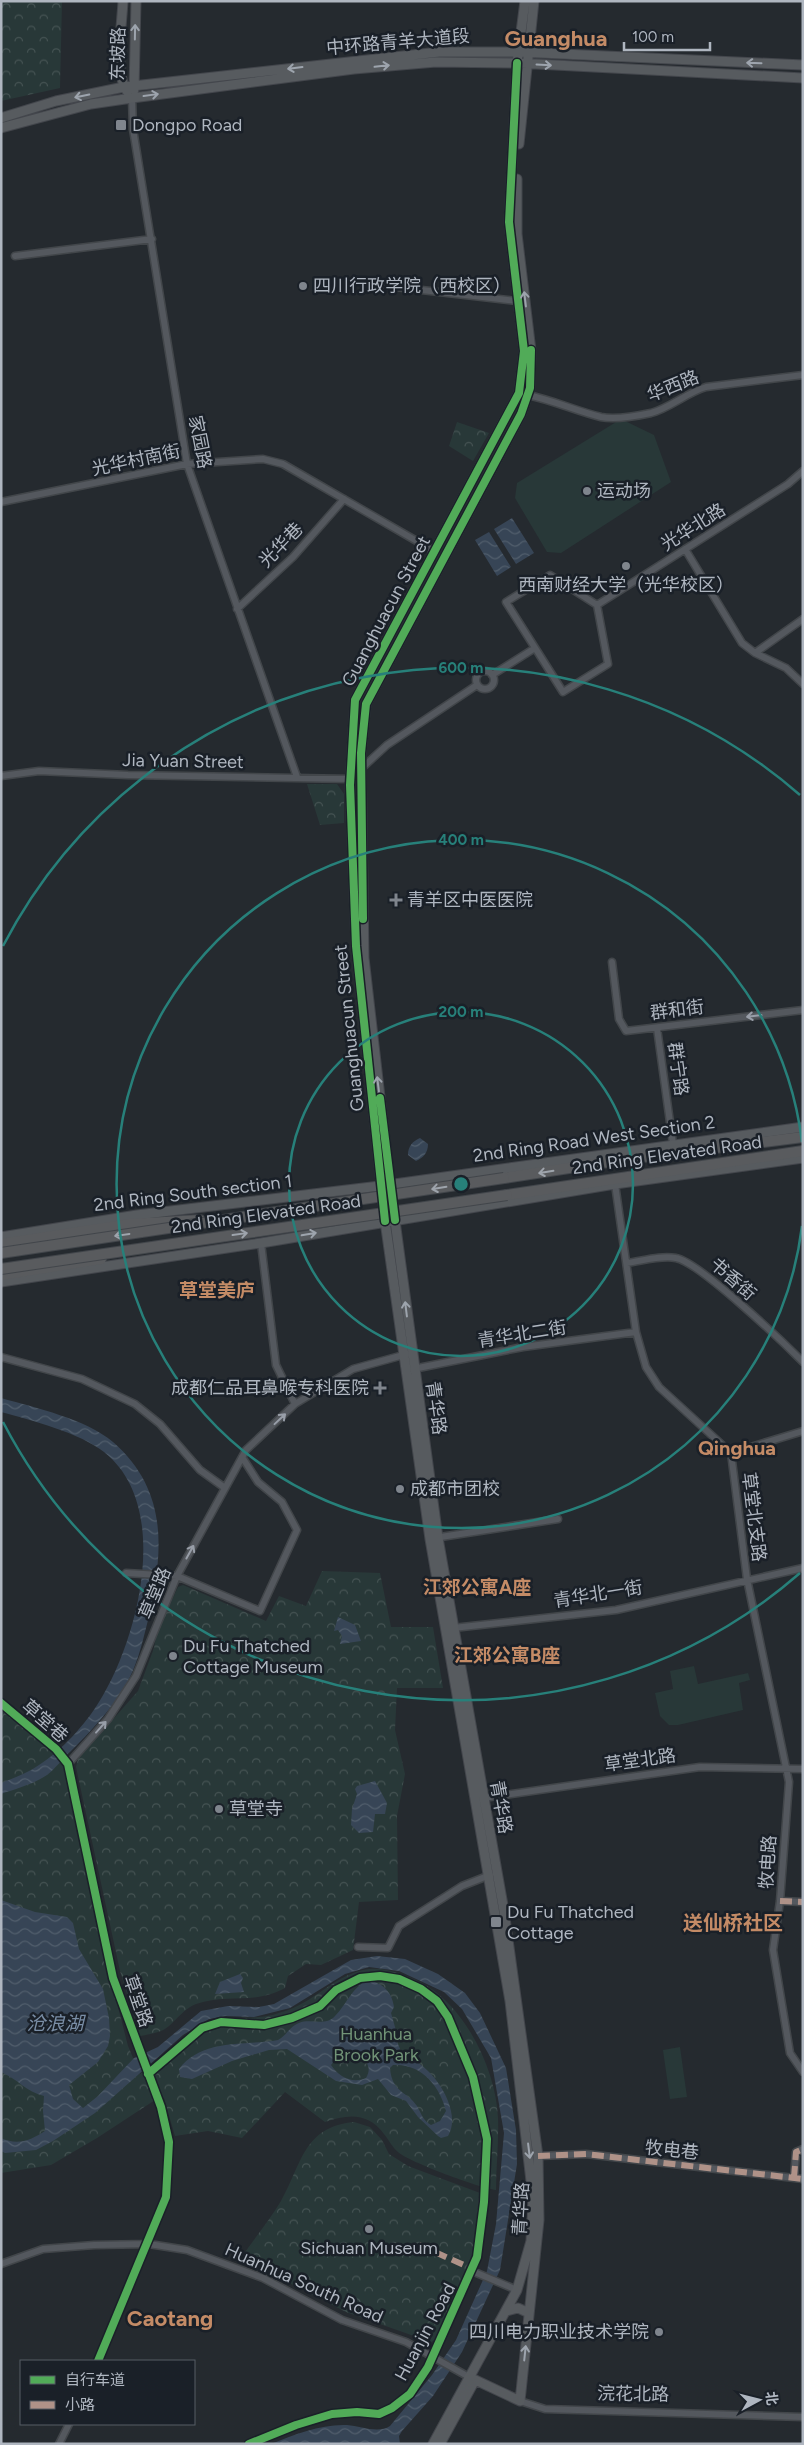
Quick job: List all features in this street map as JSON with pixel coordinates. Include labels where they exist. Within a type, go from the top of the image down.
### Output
[{"type":"highway","name":"2nd Ring Elevated Road","points":[[1,1253],[634,1158],[803,1137]]},
{"type":"highway","name":"2nd Ring Elevated Road","points":[[1,1269],[803,1152]]},
{"type":"highway","points":[[1,1244],[130,1224],[177,1220],[218,1221]]},
{"type":"highway","points":[[1,1275],[151,1251],[211,1238]]},
{"type":"main road","name":"东坡路","points":[[123,1],[121,52],[124,87],[132,98]]},
{"type":"main road","name":"东坡路","points":[[132,98],[136,86],[136,1]]},
{"type":"main road","points":[[524,52],[525,1]]},
{"type":"main road","points":[[522,64],[534,1]]},
{"type":"main road","name":"中环路青羊大道段","points":[[1,118],[56,101],[124,87],[439,52],[524,52],[803,65]]},
{"type":"main road","name":"中环路青羊大道段","points":[[1,128],[91,104],[393,65],[436,62],[522,64],[803,78]]},
{"type":"main road","name":"Guanghuacun Street","points":[[395,1220],[385,1185],[356,946],[350,779],[355,700],[519,392],[524,351],[509,222],[522,64]]},
{"type":"main road","name":"Guanghuacun Street","points":[[385,1221],[385,1185],[364,958],[361,753],[366,704],[521,414],[530,388],[531,351],[517,234],[518,148],[522,64]]},
{"type":"main road","name":"2nd Ring Road West Section 2","points":[[385,1185],[803,1127]]},
{"type":"main road","points":[[1,1282],[261,1243],[615,1184],[803,1158]]},
{"type":"main road","name":"2nd Ring South section 1","points":[[1,1237],[138,1215],[385,1185]]},
{"type":"main road","name":"青华路","points":[[395,1220],[408,1354],[414,1368],[434,1538],[453,1628],[518,2001],[538,2156],[540,2205],[520,2401]]},
{"type":"main road","name":"青华路","points":[[385,1221],[408,1354],[434,1538],[510,2001],[532,2172],[531,2241],[517,2290],[472,2378]]},
{"type":"main road","points":[[506,2311],[518,2308],[529,2313]]},
{"type":"main road","points":[[433,2444],[472,2378]]},
{"type":"main road","points":[[440,2444],[472,2378]]},
{"type":"main road","name":"浣花北路","points":[[472,2378],[520,2401]]},
{"type":"street","name":"家园路","points":[[132,98],[133,129],[187,464],[297,777]]},
{"type":"street","points":[[15,256],[152,239]]},
{"type":"street","points":[[387,286],[517,302]]},
{"type":"street","name":"华西路","points":[[528,395],[603,417],[613,417],[652,412],[692,391],[706,387],[803,375]]},
{"type":"street","name":"光华村南街","points":[[1,502],[187,464],[264,460],[284,464],[434,551]]},
{"type":"street","name":"光华北路","points":[[597,605],[788,484],[803,471]]},
{"type":"street","name":"光华巷","points":[[238,609],[293,558],[344,499]]},
{"type":"street","points":[[685,549],[742,643],[756,653],[786,668],[803,684]]},
{"type":"street","points":[[550,575],[597,605],[608,664],[563,692],[535,648],[506,602],[550,575]]},
{"type":"street","points":[[756,653],[803,619]]},
{"type":"street","points":[[492,675],[535,648]]},
{"type":"street","points":[[477,685],[477,677],[481,672],[487,672],[492,675]]},
{"type":"street","points":[[477,685],[484,689],[490,688],[493,680],[492,675]]},
{"type":"street","points":[[350,779],[387,745],[477,685]]},
{"type":"street","name":"Jia Yuan Street","points":[[1,776],[39,771],[128,776],[350,779]]},
{"type":"street","name":"群和街","points":[[612,962],[619,1019],[622,1028],[632,1031],[803,1010]]},
{"type":"street","name":"群宁路","points":[[657,1028],[673,1144]]},
{"type":"street","name":"草堂北支路","points":[[615,1184],[636,1332],[642,1358],[652,1378],[731,1453],[747,1579],[786,1768]]},
{"type":"street","points":[[261,1243],[276,1365],[295,1404]]},
{"type":"street","name":"书香街","points":[[627,1264],[665,1258],[687,1261],[711,1279],[803,1362]]},
{"type":"street","name":"青华北二街","points":[[414,1368],[523,1347],[636,1332]]},
{"type":"street","name":"草堂路","points":[[98,2360],[166,2197],[170,2142],[166,2121],[113,1978],[67,1761],[108,1719],[127,1692],[144,1659],[177,1576],[246,1450],[295,1404],[353,1369],[408,1354]]},
{"type":"street","points":[[1,1357],[82,1379],[135,1404],[160,1424],[200,1470],[225,1488]]},
{"type":"street","points":[[731,1453],[803,1431]]},
{"type":"street","points":[[126,1573],[177,1576],[260,1611],[297,1530],[282,1502],[258,1482],[242,1458]]},
{"type":"street","points":[[434,1538],[558,1519]]},
{"type":"street","name":"青华北一街","points":[[453,1628],[616,1610],[747,1579],[803,1568]]},
{"type":"street","name":"草堂巷","points":[[1,1702],[67,1761]]},
{"type":"street","name":"草堂北路","points":[[483,1798],[700,1767],[803,1769]]},
{"type":"street","name":"牧电路","points":[[786,1768],[789,1782],[780,1901],[774,1939],[774,1960],[790,2053],[803,2072]]},
{"type":"street","points":[[358,1947],[388,1948],[399,1926],[462,1886],[490,1875]]},
{"type":"street","points":[[780,1901],[803,1902]]},
{"type":"street","points":[[794,2178],[796,2152],[803,2149]]},
{"type":"street","name":"牧电巷","points":[[538,2156],[586,2154],[803,2179]]},
{"type":"street","name":"Huanjin Road","points":[[249,2444],[296,2425],[332,2414],[357,2412],[379,2414],[392,2408],[410,2394],[428,2367],[431,2355],[446,2331],[472,2271],[479,2248],[486,2174]]},
{"type":"street","name":"Huanhua South Road","points":[[1,2264],[43,2249],[94,2245],[148,2244],[187,2250],[263,2278],[342,2320],[406,2342],[472,2378]]},
{"type":"street","points":[[472,2271],[517,2290]]},
{"type":"street","name":"浣花北路","points":[[520,2401],[545,2409],[803,2417]]},
{"type":"street","points":[[59,2444],[68,2425]]},
{"type":"green space","points":[[1,1],[62,1],[60,88],[1,101]]},
{"type":"green space","name":"运动场","points":[[621,419],[654,435],[671,482],[561,553],[547,552],[515,498],[517,483]]},
{"type":"green space","points":[[457,422],[489,433],[473,461],[449,446]]},
{"type":"green space","points":[[307,784],[337,784],[344,794],[344,823],[320,825]]},
{"type":"green space","points":[[322,1571],[380,1573],[391,1627],[433,1627],[443,1688],[397,1688],[395,1730],[405,1774],[397,1816],[398,1900],[359,1902],[353,1950],[321,1965],[306,1964],[288,1976],[285,1988],[274,1993],[252,1998],[219,1999],[196,2004],[166,2028],[155,2033],[140,2036],[120,1971],[76,1767],[78,1759],[138,1691],[154,1648],[157,1632],[178,1587],[183,1585],[266,1621],[279,1596],[306,1606]]},
{"type":"green space","points":[[694,1666],[698,1684],[748,1673],[750,1680],[739,1683],[743,1710],[678,1725],[669,1725],[660,1716],[655,1693],[673,1689],[670,1671]]},
{"type":"green space","name":"Huanhua Brook Park","points":[[1,1708],[54,1753],[65,1766],[112,1984],[128,2046],[140,2074],[156,2064],[191,2032],[206,2023],[274,2015],[298,2006],[347,1976],[369,1969],[399,1973],[433,1990],[448,2003],[474,2038],[484,2058],[496,2099],[498,2118],[496,2190],[475,2185],[445,2174],[405,2156],[396,2150],[378,2127],[364,2118],[350,2116],[325,2122],[285,2092],[242,2138],[208,2131],[175,2136],[164,2098],[152,2102],[51,2165],[1,2173]]},
{"type":"green space","points":[[680,2047],[687,2097],[670,2099],[663,2050]]},
{"type":"green space","name":"Sichuan Museum","points":[[354,2122],[370,2127],[382,2140],[389,2154],[408,2166],[480,2193],[475,2257],[437,2339],[431,2342],[346,2312],[241,2258],[272,2216],[306,2150],[314,2139],[324,2131],[337,2125]]},
{"type":"water","points":[[512,518],[534,553],[516,564],[494,529]]},
{"type":"water","points":[[489,532],[511,567],[497,576],[475,540]]},
{"type":"water","points":[[420,1138],[428,1144],[428,1147],[425,1155],[416,1161],[408,1155],[408,1152],[411,1144]]},
{"type":"water","points":[[1,1398],[45,1410],[75,1421],[102,1434],[113,1442],[131,1461],[145,1482],[153,1503],[158,1525],[159,1548],[148,1620],[136,1664],[124,1688],[99,1721],[50,1773],[30,1784],[1,1794],[1,1783],[30,1770],[56,1752],[80,1728],[99,1702],[113,1676],[126,1644],[136,1610],[142,1574],[143,1538],[138,1505],[125,1476],[104,1452],[69,1433],[1,1412]]},
{"type":"water","points":[[338,1617],[355,1625],[361,1641],[340,1644],[342,1636],[338,1630],[334,1631]]},
{"type":"water","points":[[375,1781],[387,1803],[385,1814],[375,1814],[373,1832],[359,1833],[351,1825],[352,1809],[357,1794],[355,1789],[357,1786]]},
{"type":"water","name":"沧浪湖","points":[[1,1900],[35,1912],[67,1917],[73,1923],[79,1949],[103,1989],[109,2018],[110,2036],[108,2046],[98,2062],[69,2085],[73,2099],[83,2108],[98,2096],[134,2058],[158,2047],[201,2011],[228,2006],[259,2007],[274,2004],[351,1960],[377,1956],[405,1959],[438,1974],[465,1993],[480,2013],[506,2068],[516,2130],[517,2164],[500,2270],[462,2352],[433,2396],[402,2431],[399,2436],[400,2444],[271,2444],[299,2433],[328,2426],[347,2425],[380,2429],[390,2426],[432,2375],[456,2340],[487,2271],[496,2224],[504,2133],[491,2058],[462,2009],[444,1992],[399,1971],[369,1967],[345,1974],[290,2008],[254,2017],[226,2016],[209,2019],[183,2035],[95,2113],[53,2141],[36,2150],[5,2153],[1,2151],[1,2138],[19,2142],[35,2137],[45,2131],[44,2096],[32,2092],[1,2072]]},
{"type":"water","points":[[240,1974],[243,1978],[241,1983],[244,1992],[215,1994],[220,1982]]},
{"type":"water","points":[[366,1981],[377,1983],[385,1988],[391,1997],[394,2007],[391,2013],[397,2034],[395,2037],[403,2056],[424,2067],[442,2088],[448,2101],[452,2113],[452,2125],[448,2136],[441,2138],[438,2136],[418,2117],[406,2101],[391,2095],[378,2079],[362,2085],[336,2081],[287,2049],[269,2050],[232,2061],[192,2079],[180,2077],[179,2069],[200,2052],[225,2045],[278,2040],[299,2023],[308,2021],[322,2022],[331,2019],[361,1984]],"holes":[[[342,2051],[353,2053],[363,2058],[368,2067],[366,2078],[351,2080],[342,2076],[334,2069],[331,2065]],[[393,2065],[403,2065],[412,2068],[428,2078],[434,2085],[446,2111],[440,2121],[431,2125],[428,2123],[413,2101],[397,2087],[391,2076],[390,2068]]]},
{"type":"marked path","points":[[780,1901],[803,1902]]},
{"type":"marked path","points":[[794,2178],[796,2152],[803,2149]]},
{"type":"marked path","points":[[538,2156],[586,2154],[803,2179]]},
{"type":"marked path","points":[[419,2245],[473,2269]]},
{"type":"cycle path","points":[[385,1221],[356,946],[350,785],[355,700],[519,393],[524,351],[509,222],[517,63]]},
{"type":"cycle path","points":[[363,919],[361,753],[366,704],[521,414],[530,388],[531,350]]},
{"type":"cycle path","points":[[380,1098],[395,1220]]},
{"type":"cycle path","points":[[1,1703],[56,1749],[68,1764],[113,1978],[161,2107],[169,2142],[166,2197],[98,2360]]},
{"type":"cycle path","points":[[148,2074],[202,2028],[221,2022],[264,2025],[292,2018],[320,2006],[336,1990],[360,1978],[380,1976],[399,1979],[421,1989],[437,2001],[448,2017],[473,2077],[487,2139],[484,2202],[477,2257],[428,2367],[410,2394],[392,2408],[379,2414],[357,2412],[332,2414],[296,2425],[249,2444]]},
{"type":"place","name":"Dongpo Road","points":[[121,125]]},
{"type":"place","name":"四川行政学院（西校区）","points":[[303,286]]},
{"type":"place","name":"运动场","points":[[587,491]]},
{"type":"place","name":"西南财经大学（光华校区）","points":[[626,566]]},
{"type":"place","name":"青羊区中医医院","points":[[396,900]]},
{"type":"place","name":"成都仁品耳鼻喉专科医院","points":[[380,1388]]},
{"type":"place","name":"成都市团校","points":[[400,1489]]},
{"type":"place","name":"Du Fu Thatched Cottage Museum","points":[[173,1656]]},
{"type":"place","name":"草堂寺","points":[[219,1809]]},
{"type":"place","name":"Du Fu Thatched Cottage","points":[[496,1922]]},
{"type":"place","name":"Sichuan Museum","points":[[369,2229]]},
{"type":"place","name":"四川电力职业技术学院","points":[[659,2332]]},
{"type":"district","name":"Guanghua","points":[[556,38]]},
{"type":"district","name":"草堂美庐","points":[[217,1290]]},
{"type":"district","name":"Qinghua","points":[[737,1448]]},
{"type":"district","name":"江郊公寓A座","points":[[477,1587]]},
{"type":"district","name":"江郊公寓B座","points":[[507,1655]]},
{"type":"district","name":"送仙桥社区","points":[[733,1923]]},
{"type":"district","name":"Caotang","points":[[170,2318]]}]
